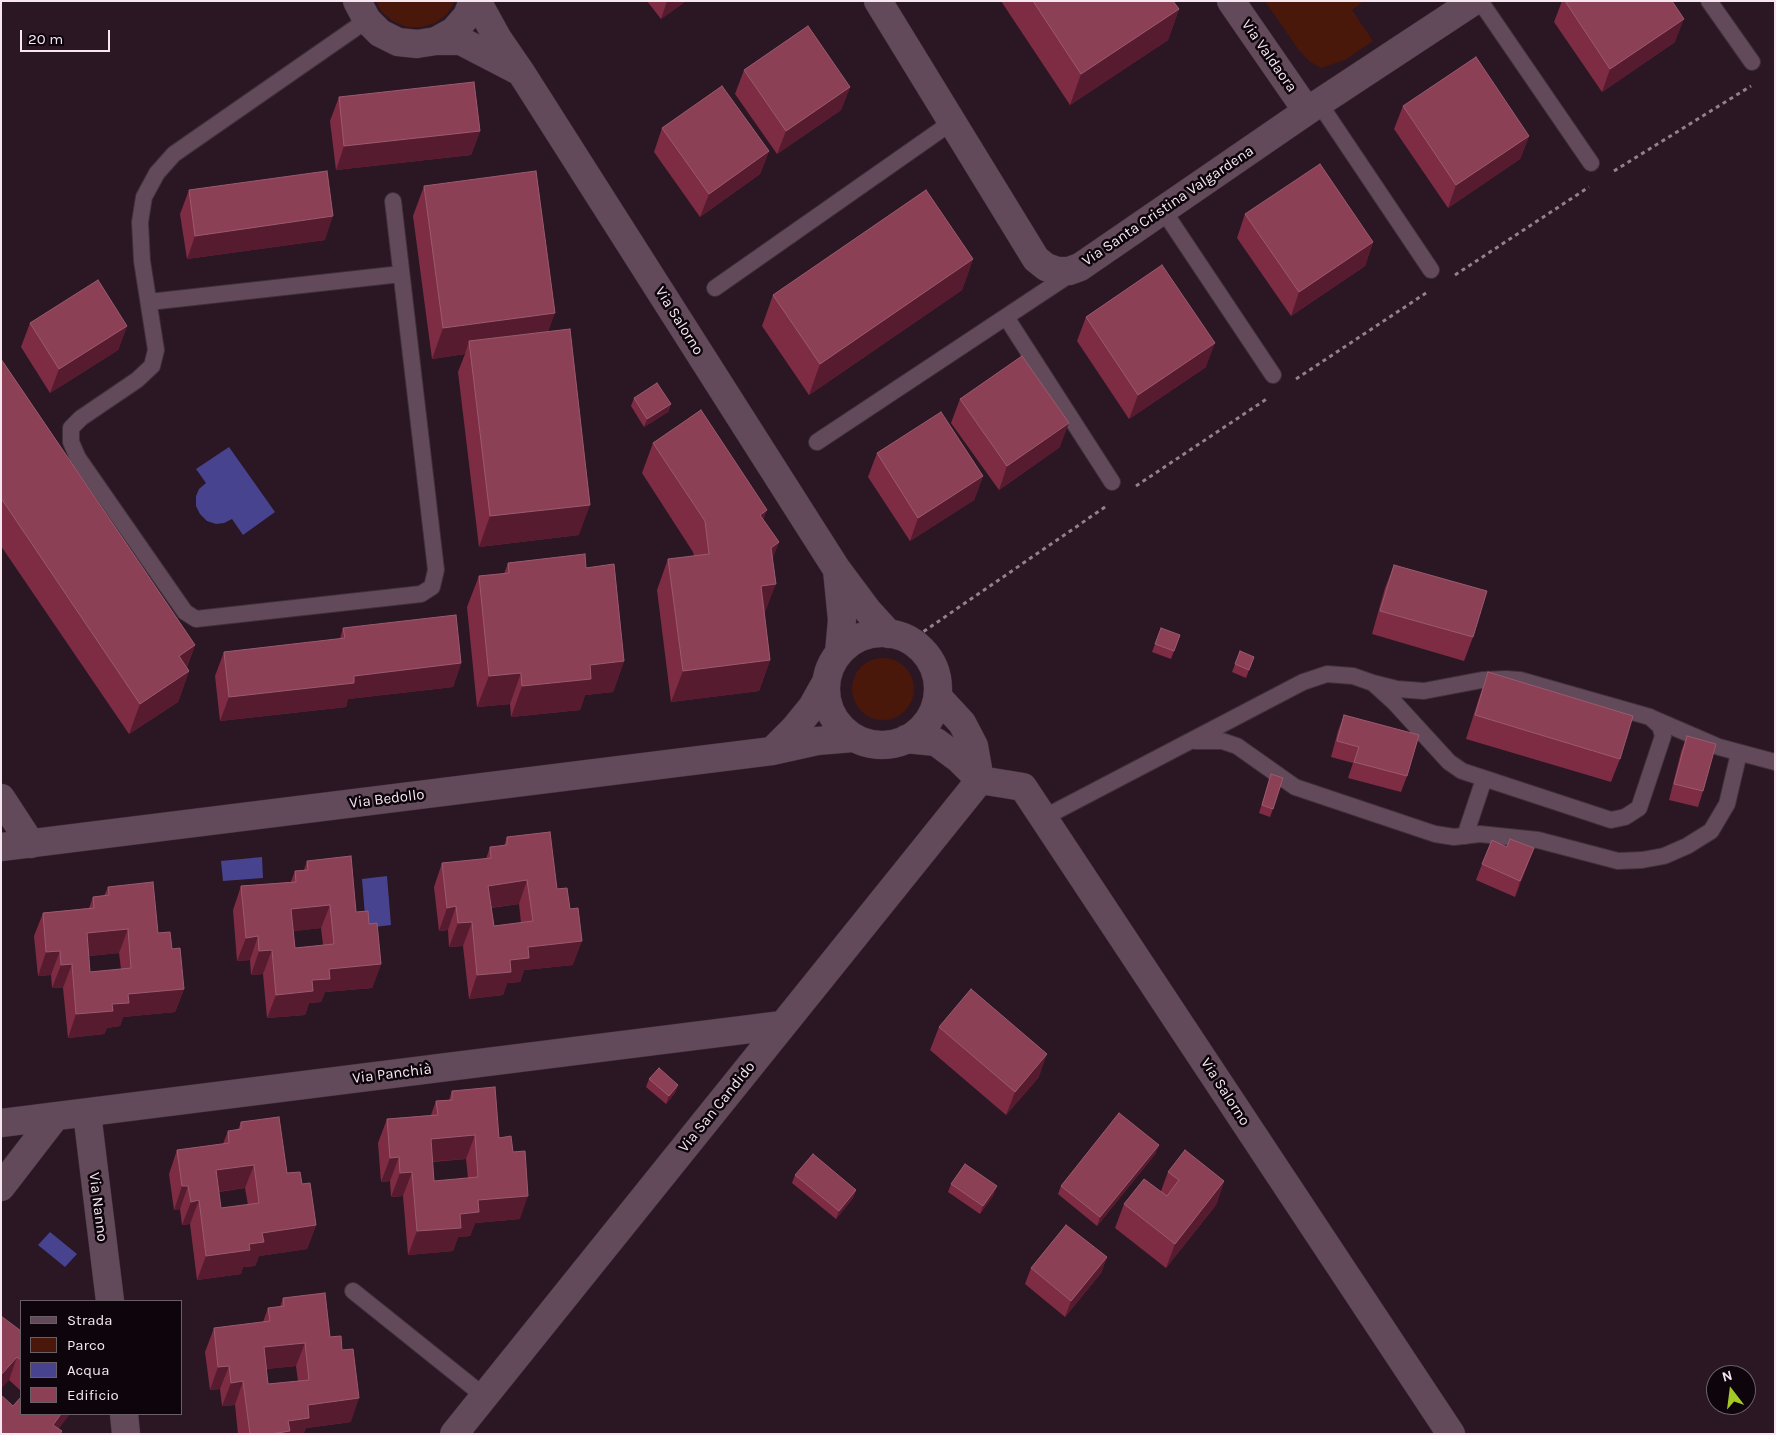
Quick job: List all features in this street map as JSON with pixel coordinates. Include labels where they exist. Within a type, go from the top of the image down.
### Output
[{"type":"street","points":[[436,41],[454,31],[467,16],[473,1]]},
{"type":"street","name":"Via Salorno","points":[[477,1],[498,39],[836,568],[868,611],[900,637]]},
{"type":"street","name":"Via Santa Cristina Valgardena","points":[[878,1],[1036,258],[1046,267],[1057,271],[1069,271],[1080,267],[1313,107],[1474,1]]},
{"type":"street","name":"Via Valdaora","points":[[1231,1],[1313,107]]},
{"type":"street","name":"Via Salorno","points":[[362,10],[380,33],[398,42],[417,44],[436,41],[461,41],[522,74]]},
{"type":"street","name":"Via Salorno","points":[[836,568],[842,620],[840,652]]},
{"type":"street","points":[[878,633],[900,637],[927,655],[936,675],[938,697],[933,712],[924,726],[906,739],[885,745],[874,745],[854,738],[837,723],[831,714],[827,698],[826,682],[828,671],[840,652],[857,639],[878,633]]},
{"type":"street","points":[[772,751],[812,707],[826,682]]},
{"type":"street","points":[[938,697],[962,723],[974,746],[980,780]]},
{"type":"street","name":"Via Bedollo","points":[[1,847],[772,751],[816,741],[854,738]]},
{"type":"street","points":[[906,739],[936,742],[959,759],[980,780]]},
{"type":"street","name":"Via Salorno","points":[[980,780],[1023,787],[1451,1434]]},
{"type":"street","name":"Via San Candido","points":[[454,1434],[980,780]]},
{"type":"street","points":[[1,798],[32,844]]},
{"type":"street","name":"Via Panchià","points":[[1,1123],[782,1025]]},
{"type":"street","name":"Via Nanno","points":[[87,1113],[110,1300]]},
{"type":"street","points":[[1,1187],[55,1117]]},
{"type":"street","points":[[124,1415],[126,1434]]},
{"type":"lane","points":[[1480,1],[1592,163]]},
{"type":"lane","points":[[1709,1],[1752,62]]},
{"type":"lane","points":[[362,10],[174,154],[157,173],[144,197],[140,222],[142,261],[156,350],[152,366],[137,380],[81,418],[71,428],[71,442],[78,458],[185,612],[196,619],[210,619],[421,594],[432,587],[436,570],[393,202]]},
{"type":"lane","points":[[1313,107],[1431,270]]},
{"type":"lane","points":[[716,288],[952,122]]},
{"type":"lane","points":[[1163,210],[1273,375]]},
{"type":"lane","points":[[817,442],[1080,267]]},
{"type":"lane","points":[[148,302],[401,274]]},
{"type":"lane","points":[[1006,317],[1112,482]]},
{"type":"lane","points":[[1043,818],[1303,682],[1327,674],[1353,676],[1397,689],[1424,691],[1482,680],[1513,680],[1650,717],[1718,748],[1775,762]]},
{"type":"lane","points":[[1372,683],[1394,702],[1449,762],[1462,772],[1611,820],[1625,817],[1639,808],[1663,736],[1660,726],[1650,717]]},
{"type":"lane","points":[[1188,742],[1222,740],[1236,746],[1295,787],[1435,834],[1454,837],[1480,834],[1538,840],[1618,861],[1642,860],[1664,856],[1687,846],[1711,830],[1727,804],[1739,753]]},
{"type":"lane","points":[[1465,836],[1484,780]]},
{"type":"lane","points":[[354,1291],[484,1396]]},
{"type":"path","points":[[1606,176],[1758,82]]},
{"type":"path","points":[[1448,280],[1597,182]]},
{"type":"path","points":[[1290,383],[1431,290]]},
{"type":"path","points":[[1130,490],[1274,394]]},
{"type":"path","points":[[900,637],[1114,501]]},
{"type":"green space","points":[[376,1],[455,1],[447,14],[435,23],[421,27],[407,27],[393,21],[382,12]]},
{"type":"green space","points":[[1265,1],[1364,1],[1352,10],[1373,41],[1345,60],[1321,68],[1309,61],[1298,49]]},
{"type":"green space","points":[[877,658],[889,658],[905,667],[912,677],[914,689],[912,701],[905,711],[889,720],[877,720],[866,715],[857,706],[852,695],[852,683],[857,672],[866,663]]},
{"type":"water","points":[[229,447],[275,512],[243,535],[232,519],[216,524],[207,521],[200,514],[196,506],[196,496],[199,489],[206,483],[196,469]]},
{"type":"water","points":[[262,857],[263,878],[223,881],[221,861]]},
{"type":"water","points":[[387,876],[391,925],[366,928],[362,879]]},
{"type":"water","points":[[50,1232],[77,1254],[65,1267],[38,1245]]},
{"type":"building","points":[[1033,1],[1173,1],[1179,9],[1081,74]]},
{"type":"building","points":[[1565,1],[1672,1],[1684,19],[1610,69]]},
{"type":"building","points":[[808,26],[850,87],[786,131],[744,70]]},
{"type":"building","points":[[1476,57],[1529,136],[1456,185],[1403,106]]},
{"type":"building","points":[[474,82],[480,131],[344,146],[339,97]]},
{"type":"building","points":[[722,86],[769,151],[709,194],[662,128]]},
{"type":"building","points":[[1320,164],[1373,242],[1299,292],[1245,214]]},
{"type":"building","points":[[327,171],[333,216],[195,236],[189,190]]},
{"type":"building","points":[[536,171],[555,313],[443,328],[424,186]]},
{"type":"building","points":[[926,190],[973,259],[820,364],[773,295]]},
{"type":"building","points":[[1162,265],[1215,343],[1138,395],[1086,317]]},
{"type":"building","points":[[98,280],[127,326],[59,369],[30,323]]},
{"type":"building","points":[[570,329],[590,505],[490,516],[469,341]]},
{"type":"building","points":[[1022,356],[1069,423],[1007,466],[960,399]]},
{"type":"building","points":[[1,359],[195,645],[179,656],[189,671],[140,704],[1,498]]},
{"type":"building","points":[[657,383],[671,404],[647,419],[634,398]]},
{"type":"building","points":[[701,410],[767,510],[760,515],[779,542],[771,548],[776,584],[761,586],[770,660],[683,671],[668,559],[709,554],[705,521],[653,443]]},
{"type":"building","points":[[941,412],[983,476],[918,518],[877,453]]},
{"type":"building","points":[[585,554],[586,568],[614,564],[624,661],[590,665],[591,679],[522,686],[521,673],[489,676],[479,576],[509,573],[508,563]]},
{"type":"building","points":[[1394,565],[1487,591],[1473,637],[1380,611]]},
{"type":"building","points":[[456,615],[461,663],[354,676],[354,683],[229,697],[224,652],[345,638],[343,628]]},
{"type":"building","points":[[1161,628],[1180,635],[1174,651],[1155,644]]},
{"type":"building","points":[[1240,651],[1254,657],[1249,670],[1235,664]]},
{"type":"building","points":[[1488,672],[1633,716],[1620,759],[1475,715]]},
{"type":"building","points":[[1344,715],[1419,735],[1407,776],[1354,762],[1359,747],[1337,741]]},
{"type":"building","points":[[1687,736],[1716,744],[1703,791],[1674,784]]},
{"type":"building","points":[[1271,774],[1283,778],[1273,809],[1262,805]]},
{"type":"building","points":[[550,832],[557,889],[567,888],[570,909],[578,908],[582,941],[528,947],[529,958],[510,960],[511,972],[477,975],[472,922],[458,923],[456,906],[447,908],[442,863],[491,858],[490,847],[507,845],[507,837]],"holes":[[[527,880],[533,921],[494,926],[488,886]]]},
{"type":"building","points":[[1510,839],[1534,848],[1520,881],[1482,864],[1492,840],[1507,847]]},
{"type":"building","points":[[351,856],[356,912],[368,911],[369,924],[377,923],[381,964],[329,969],[330,979],[312,980],[313,991],[276,995],[272,950],[259,951],[258,936],[246,938],[241,886],[296,882],[295,871],[308,870],[307,861]],"holes":[[[330,905],[334,944],[295,948],[291,909]]]},
{"type":"building","points":[[153,882],[158,933],[170,932],[172,949],[180,948],[184,989],[128,994],[129,1003],[112,1004],[113,1011],[76,1014],[72,964],[61,965],[60,951],[46,952],[43,913],[94,908],[93,897],[109,895],[108,887]],"holes":[[[128,929],[131,968],[90,972],[87,933]]]},
{"type":"building","points":[[971,989],[1047,1054],[1015,1092],[939,1027]]},
{"type":"building","points":[[659,1068],[678,1085],[669,1096],[649,1079]]},
{"type":"building","points":[[495,1087],[499,1138],[511,1136],[513,1152],[525,1151],[528,1196],[478,1200],[479,1212],[460,1214],[461,1228],[417,1231],[412,1172],[400,1173],[399,1157],[390,1158],[387,1119],[438,1115],[436,1101],[452,1100],[452,1091]],"holes":[[[475,1135],[478,1177],[434,1181],[431,1139]]]},
{"type":"building","points":[[1119,1113],[1159,1145],[1100,1217],[1061,1186]]},
{"type":"building","points":[[279,1117],[287,1173],[300,1172],[302,1184],[310,1183],[316,1225],[262,1233],[264,1242],[249,1244],[250,1250],[206,1256],[199,1200],[191,1202],[188,1186],[182,1186],[177,1150],[229,1143],[228,1131],[241,1129],[241,1122]],"holes":[[[254,1165],[259,1203],[221,1208],[216,1170]]]},
{"type":"building","points":[[1185,1150],[1224,1181],[1175,1244],[1124,1204],[1144,1179],[1167,1196],[1179,1180],[1168,1172]]},
{"type":"building","points":[[813,1154],[856,1190],[839,1211],[795,1175]]},
{"type":"building","points":[[965,1164],[997,1186],[983,1206],[951,1184]]},
{"type":"building","points":[[1066,1225],[1107,1257],[1071,1301],[1031,1268]]},
{"type":"building","points":[[325,1293],[330,1337],[341,1336],[342,1350],[353,1349],[359,1398],[308,1405],[309,1418],[288,1421],[290,1431],[271,1434],[250,1434],[243,1381],[231,1383],[229,1366],[218,1367],[214,1328],[270,1321],[268,1308],[284,1306],[283,1298]],"holes":[[[305,1343],[309,1380],[268,1384],[264,1347]]]},
{"type":"building","points":[[1,1316],[20,1330],[20,1359],[17,1357],[1,1375]]},
{"type":"building","points":[[1,1395],[13,1406],[20,1398],[20,1415],[60,1415],[53,1425],[62,1431],[60,1434],[5,1434],[1,1431]]}]
